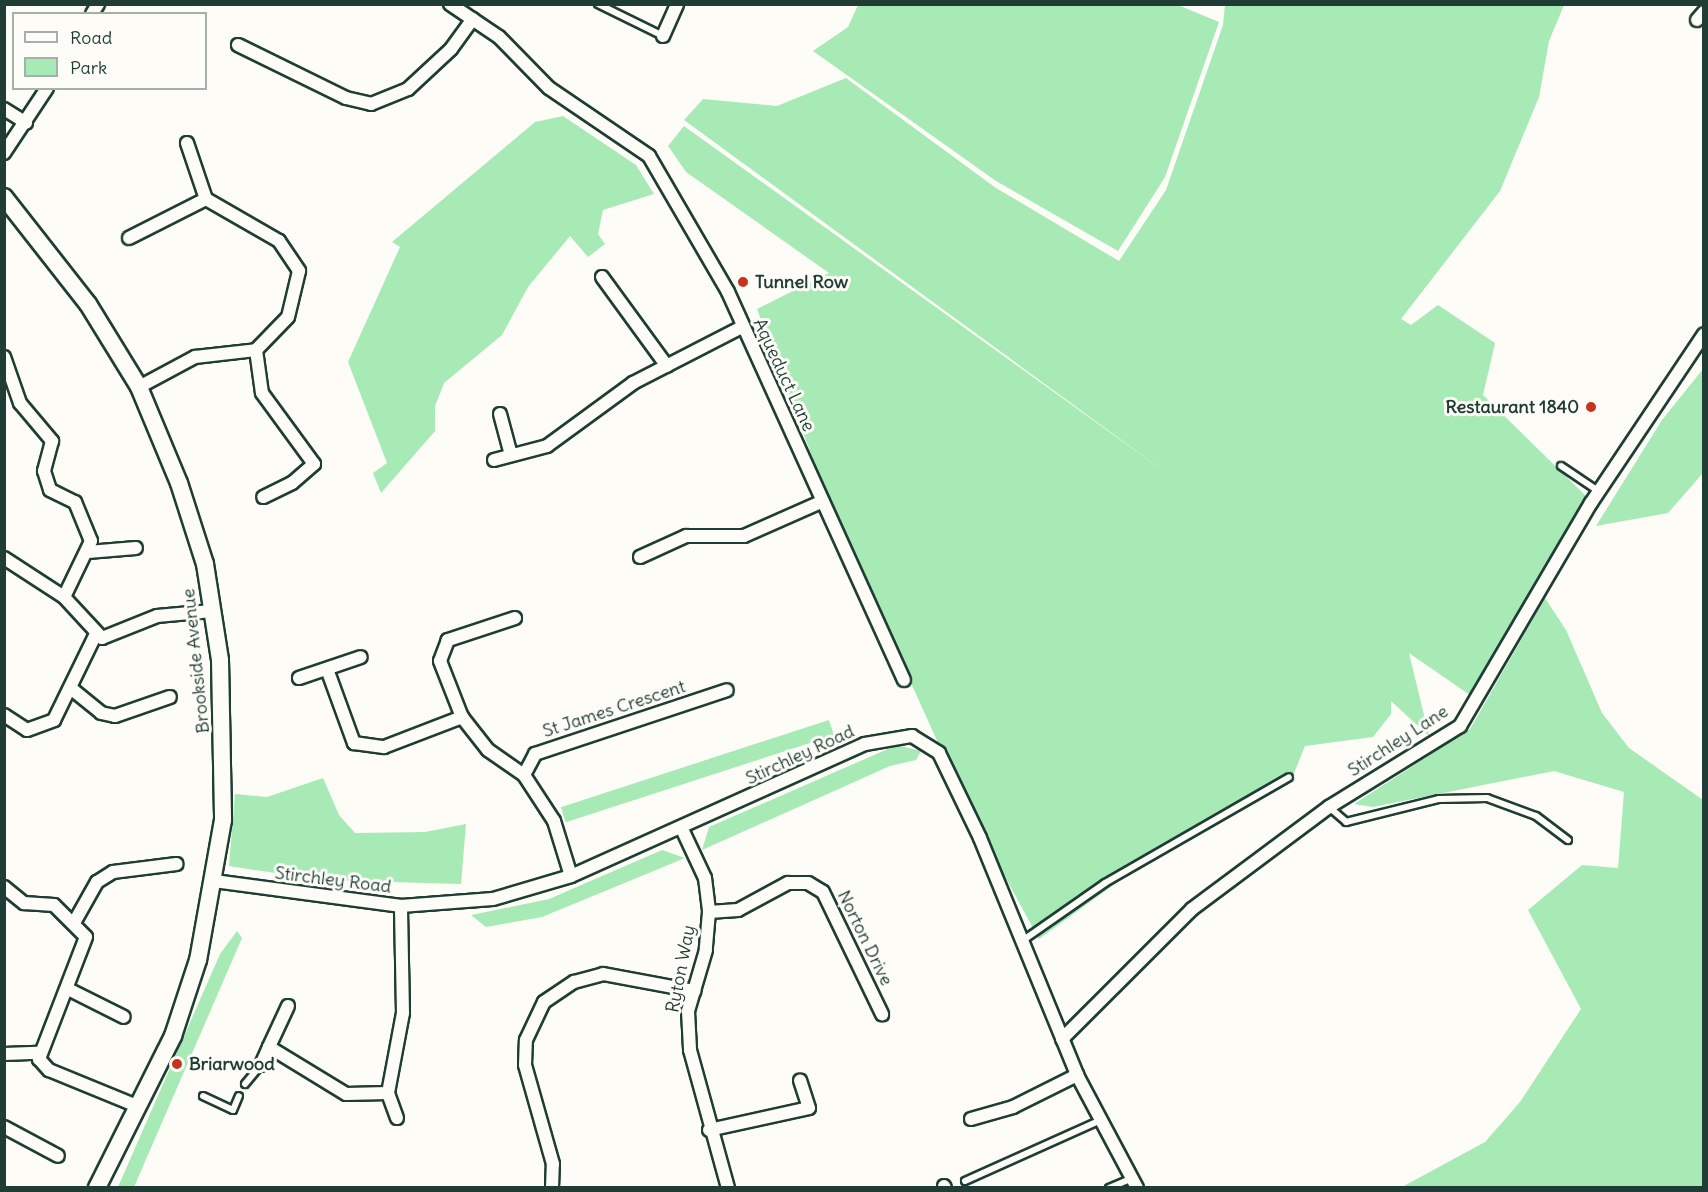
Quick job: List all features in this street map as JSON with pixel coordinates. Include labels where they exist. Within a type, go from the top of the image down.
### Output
[{"type":"street","name":"Aqueduct Lane","points":[[450,4],[474,19],[549,88],[649,156],[693,225],[823,501],[904,680]]},
{"type":"street","points":[[663,36],[677,4]]},
{"type":"street","points":[[238,45],[346,98],[371,104],[408,89],[451,49],[474,19]]},
{"type":"street","points":[[4,153],[46,90]]},
{"type":"street","points":[[4,109],[26,123]]},
{"type":"street","points":[[139,387],[195,357],[256,350],[288,317],[300,271],[279,241],[206,199],[187,142]]},
{"type":"street","name":"Brookside Avenue","points":[[4,197],[88,304],[139,387],[179,483],[205,564],[225,746],[214,881],[198,960],[173,1035],[97,1188]]},
{"type":"street","points":[[129,238],[206,199]]},
{"type":"street","points":[[602,277],[667,366]]},
{"type":"street","points":[[494,460],[547,446],[633,383],[742,327]]},
{"type":"street","name":"Stirchley Lane","points":[[1062,1039],[1192,909],[1329,807],[1460,726],[1598,491],[1704,334]]},
{"type":"street","points":[[256,350],[262,393],[314,464],[292,483],[263,497]]},
{"type":"street","points":[[4,357],[20,403],[52,441],[44,471],[50,490],[75,502],[92,541],[64,597]]},
{"type":"street","points":[[500,414],[511,455]]},
{"type":"street","points":[[640,557],[686,536],[744,536],[823,501]]},
{"type":"street","points":[[88,552],[136,548]]},
{"type":"street","points":[[4,558],[64,597],[102,638],[158,616],[212,612]]},
{"type":"street","points":[[515,618],[448,640],[440,661],[462,717],[488,750],[524,775],[554,820],[571,876]]},
{"type":"street","points":[[4,715],[37,730],[54,720],[73,690],[96,634]]},
{"type":"street","points":[[299,678],[361,657]]},
{"type":"street","points":[[327,669],[354,742],[384,747],[462,717]]},
{"type":"street","points":[[73,690],[100,713],[115,716],[170,698]]},
{"type":"street","name":"St James Crescent","points":[[524,775],[535,753],[727,690]]},
{"type":"street","name":"Stirchley Road","points":[[214,881],[401,906],[493,899],[571,876],[682,830],[865,744],[912,736],[939,753],[1022,941],[1077,1075],[1134,1183]]},
{"type":"street","name":"Ryton Way","points":[[682,830],[705,878],[709,912],[688,1011],[690,1050],[709,1130],[728,1188]]},
{"type":"street","points":[[75,921],[97,882],[113,872],[176,864]]},
{"type":"street","name":"Norton Drive","points":[[709,912],[738,910],[788,883],[808,883],[823,892],[882,1014]]},
{"type":"street","points":[[4,887],[24,903],[54,905],[75,921],[86,937],[70,990],[38,1053]]},
{"type":"street","points":[[397,1118],[388,1093],[403,1013],[401,906]]},
{"type":"street","points":[[552,1188],[553,1164],[525,1065],[526,1040],[544,1002],[574,982],[603,974],[694,991]]},
{"type":"street","points":[[70,990],[124,1017]]},
{"type":"street","points":[[261,1065],[288,1006]]},
{"type":"street","points":[[269,1047],[346,1094],[388,1093]]},
{"type":"street","points":[[38,1053],[48,1070],[139,1107]]},
{"type":"street","points":[[4,1054],[38,1053]]},
{"type":"street","points":[[971,1119],[1013,1107],[1077,1075]]},
{"type":"street","points":[[709,1130],[809,1108],[800,1080]]},
{"type":"street","points":[[4,1127],[58,1156]]},
{"type":"lane","points":[[598,4],[663,36]]},
{"type":"lane","points":[[1561,466],[1598,491]]},
{"type":"lane","points":[[1022,941],[1105,883],[1289,777]]},
{"type":"lane","points":[[1329,807],[1346,822],[1439,799],[1487,798],[1536,816],[1568,840]]},
{"type":"lane","points":[[245,1084],[261,1065]]},
{"type":"lane","points":[[203,1096],[233,1110],[240,1096]]},
{"type":"lane","points":[[965,1181],[1101,1120]]},
{"type":"lane","points":[[1109,1188],[1134,1183]]},
{"type":"green space","points":[[858,5],[1178,5],[1219,22],[1165,177],[1118,251],[996,181],[813,51],[848,27]]},
{"type":"green space","points":[[1225,5],[1564,5],[1549,41],[1539,97],[1500,191],[1401,319],[1411,325],[1438,305],[1495,343],[1483,395],[1589,499],[1477,700],[1409,653],[1429,736],[1391,701],[1391,714],[1373,737],[1305,746],[1292,778],[1119,881],[1039,939],[968,809],[829,502],[757,309],[829,273],[686,172],[668,146],[684,126],[1172,477],[684,120],[703,99],[777,106],[846,78],[996,188],[1119,261],[1166,190],[1223,25]]},
{"type":"green space","points":[[563,116],[636,165],[654,194],[603,210],[598,234],[605,244],[588,257],[570,236],[528,287],[502,335],[444,383],[435,406],[435,431],[381,493],[373,473],[387,463],[348,362],[400,247],[392,242],[535,122]]},
{"type":"green space","points":[[1703,369],[1703,473],[1668,513],[1596,526],[1662,420]]},
{"type":"green space","points":[[1545,598],[1566,630],[1602,713],[1629,748],[1703,800],[1703,1187],[1402,1187],[1485,1142],[1520,1102],[1581,1009],[1528,910],[1582,865],[1618,868],[1624,792],[1554,771],[1373,807],[1354,804],[1470,729]]},
{"type":"green space","points":[[829,720],[834,735],[566,822],[561,807]]},
{"type":"green space","points":[[897,745],[921,751],[916,760],[890,766],[702,850],[709,827]]},
{"type":"green space","points":[[323,778],[339,815],[355,833],[425,832],[466,824],[461,884],[320,880],[229,866],[235,794],[267,797]]},
{"type":"green space","points":[[662,850],[685,858],[542,917],[486,927],[471,915],[549,899]]},
{"type":"green space","points":[[237,931],[242,938],[134,1187],[118,1187],[220,954]]},
{"type":"place","name":"Tunnel Row","points":[[743,282]]},
{"type":"place","name":"Restaurant 1840","points":[[1591,407]]},
{"type":"place","name":"Briarwood","points":[[177,1064]]}]
